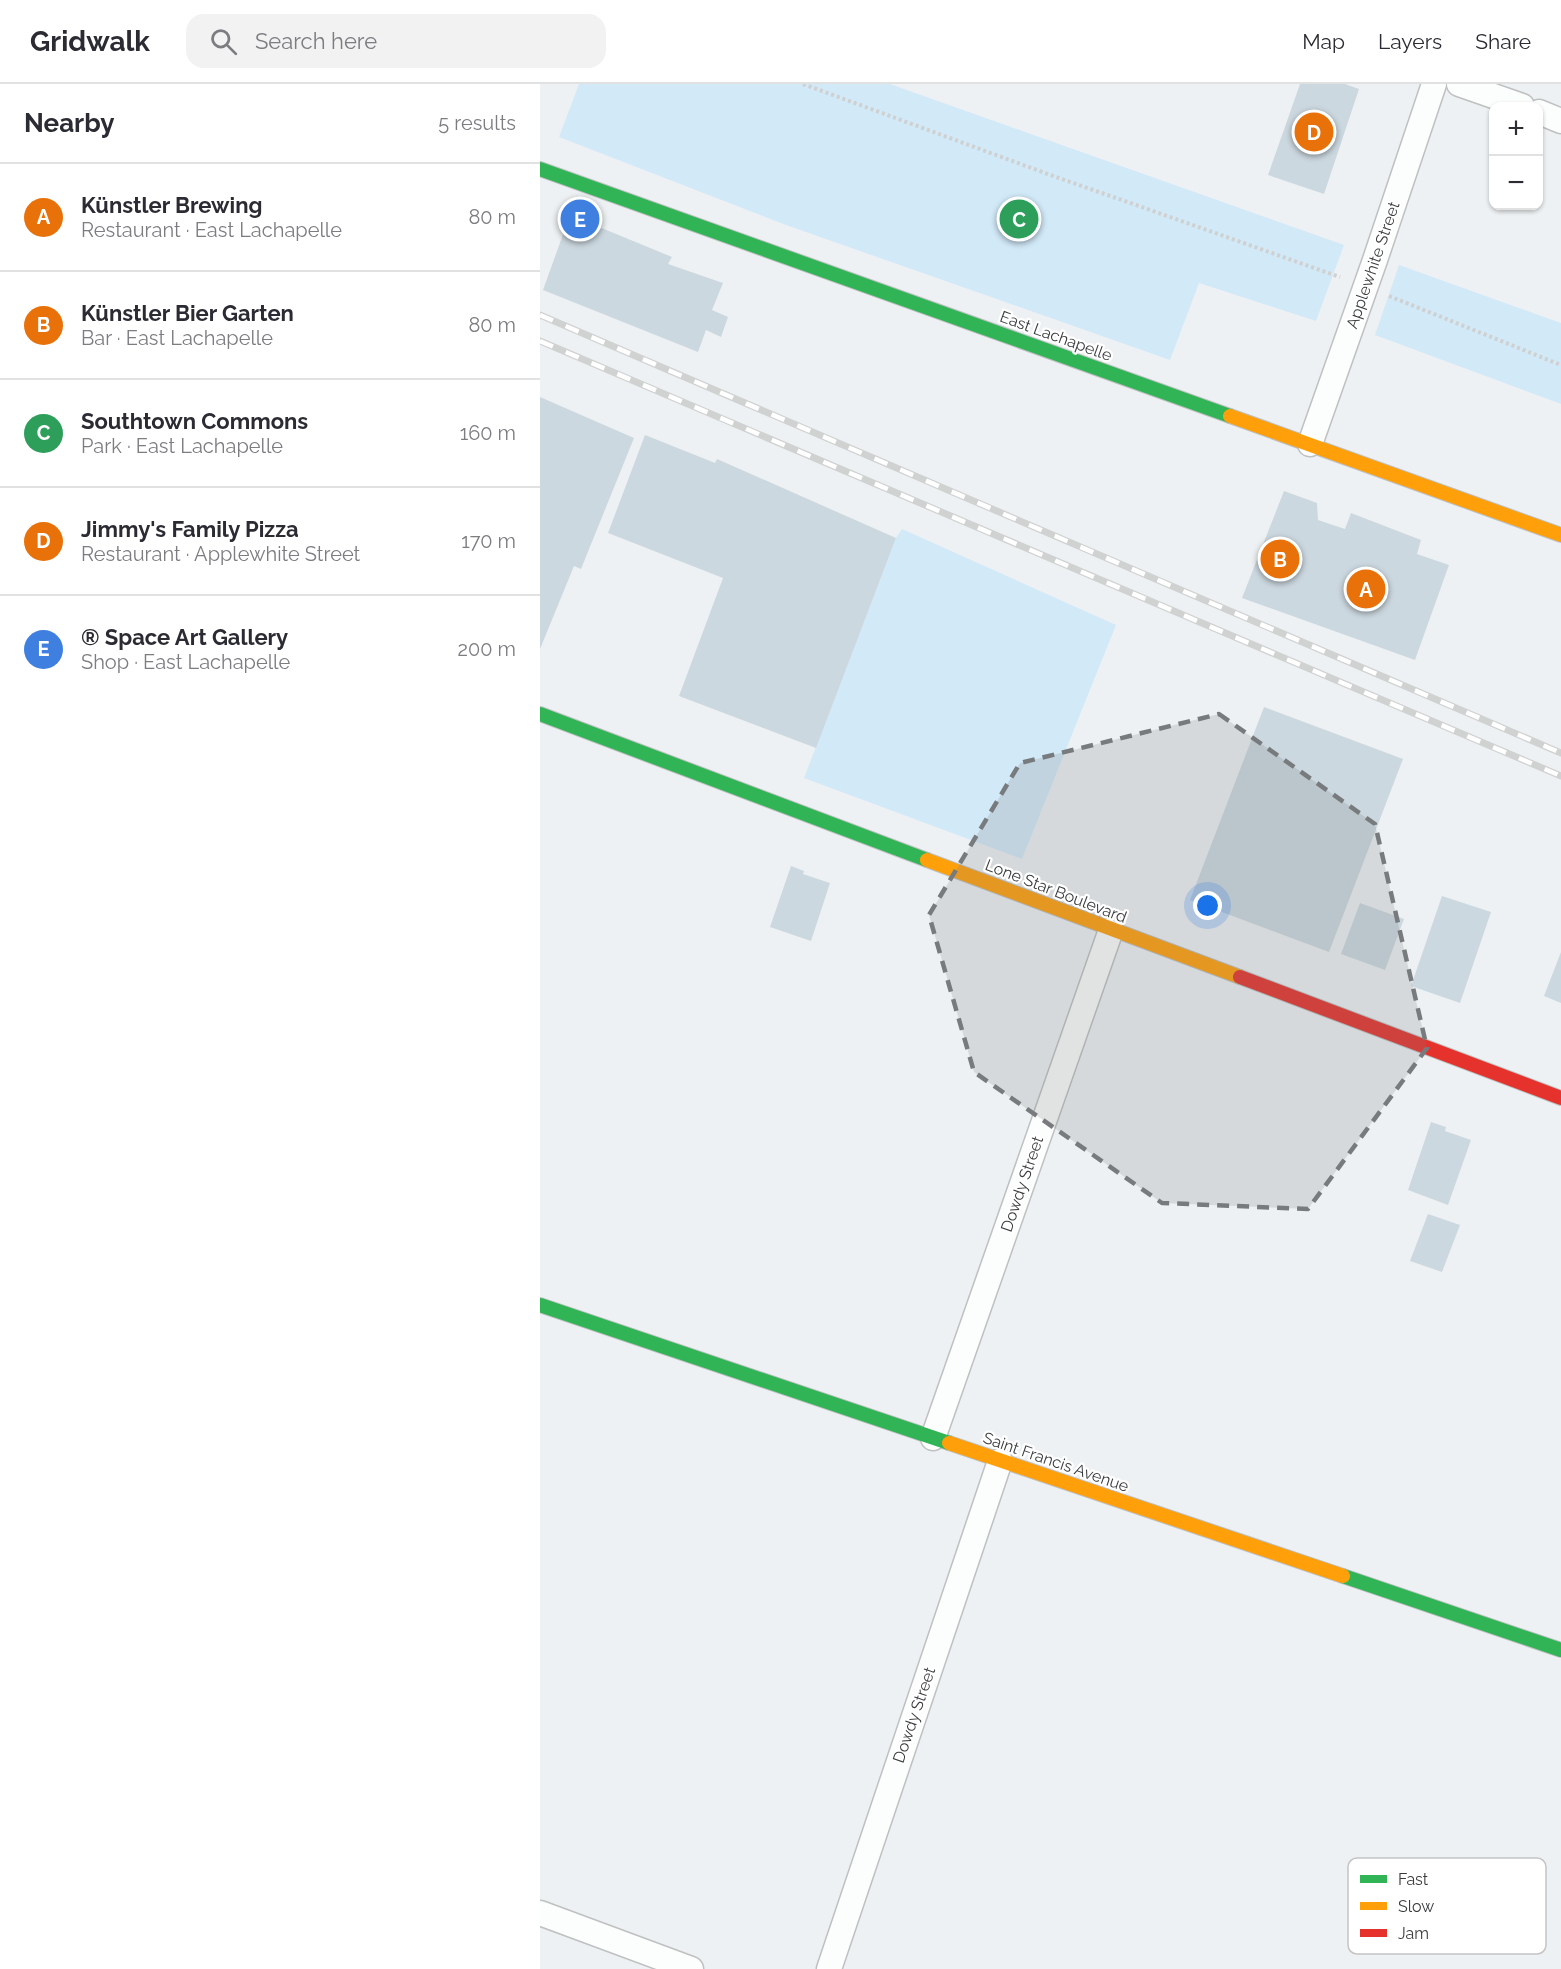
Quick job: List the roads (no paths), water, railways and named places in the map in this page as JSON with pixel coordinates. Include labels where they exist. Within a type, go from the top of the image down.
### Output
[{"type":"street","name":"Applewhite Street","points":[[1310,444],[1434,84]]},
{"type":"street","points":[[1459,84],[1511,102]]},
{"type":"street","points":[[1543,114],[1561,121]]},
{"type":"street","name":"East Lachapelle","points":[[540,169],[1561,535]]},
{"type":"street","name":"Lone Star Boulevard","points":[[540,714],[1561,1098]]},
{"type":"street","name":"Dowdy Street","points":[[933,1438],[1111,930]]},
{"type":"street","name":"Saint Francis Avenue","points":[[540,1305],[1561,1650]]},
{"type":"street","name":"Dowdy Street","points":[[829,1969],[1000,1461]]},
{"type":"street","points":[[540,1913],[691,1969]]},
{"type":"railway","points":[[540,315],[1561,753]]},
{"type":"railway","points":[[540,341],[1561,776]]},
{"type":"place","name":"Jimmy's Family Pizza","points":[[1314,132]]},
{"type":"place","name":"® Space Art Gallery","points":[[580,219]]},
{"type":"place","name":"Southtown Commons","points":[[1019,219]]},
{"type":"place","name":"Künstler Bier Garten","points":[[1280,559]]},
{"type":"place","name":"Künstler Brewing","points":[[1366,589]]}]
